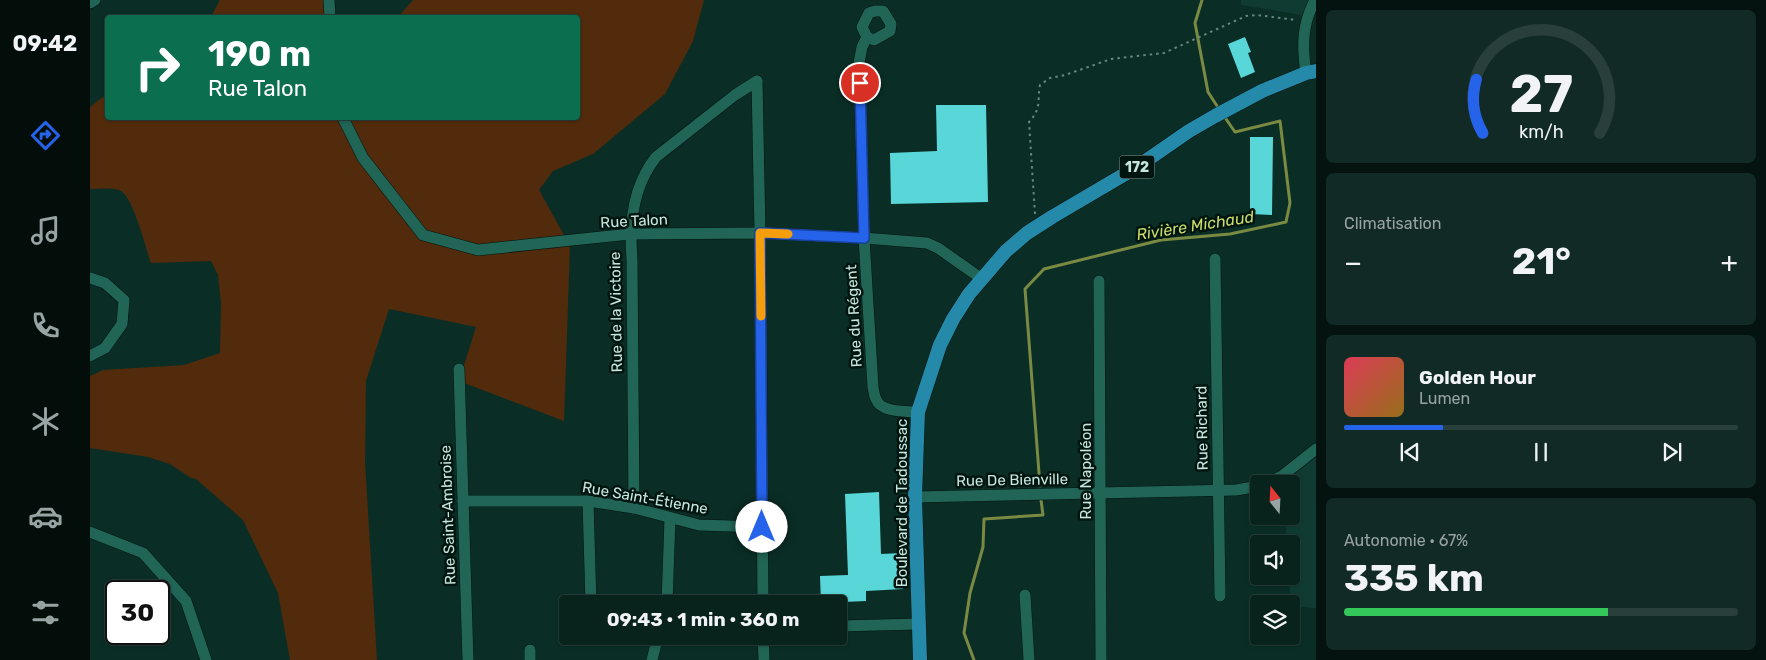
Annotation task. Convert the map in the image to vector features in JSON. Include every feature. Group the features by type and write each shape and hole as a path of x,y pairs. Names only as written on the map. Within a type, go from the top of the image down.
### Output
{"main road":[{"name":"Boulevard de Tadoussac","path":"920,660 915,497 918,412 940,345 953,319 969,294 1006,251 1036,228 1137,167 1215,116 1262,92 1311,72"}],"street":[{"path":"90,3 95,0"},
{"path":"329,0 330,15"},
{"path":"1311,72 1303,46 1306,21 1315,0"},
{"name":"Rue du Régent","path":"867,37 862,47 859,63 864,238 875,399 879,404 890,409 918,412"},
{"name":"Rue de la Victoire","path":"634,508 632,259 630,234 635,200 646,169 656,157 735,95 757,81 760,233"},
{"name":"Rue Talon","path":"344,120 363,158 422,235 478,250 630,234 760,233 864,238 927,243 938,248 982,279"},
{"path":"760,233 763,595"},
{"name":"Rue Richard","path":"1215,259 1220,596"},
{"path":"90,278 105,283 124,300 122,324 105,348 90,356"},
{"name":"Rue Napoléon","path":"1099,281 1102,660"},
{"name":"Rue Saint-Ambroise","path":"459,370 468,660"},
{"path":"1283,475 1316,449"},
{"name":"Rue De Bienville","path":"915,497 1236,490 1250,488"},
{"name":"Rue Saint-Étienne","path":"463,500 588,500 634,508 699,525 762,527"},
{"path":"588,500 591,595"},
{"path":"668,595 670,518"},
{"path":"90,532 143,553 186,601 206,660"},
{"path":"1025,595 1029,660"},
{"path":"847,626 919,624"},
{"path":"652,660 656,645"},
{"path":"763,645 764,660"}],"path":[{"path":"1036,228 1029,122 1037,114 1040,106 1040,85 1050,78 1065,75 1111,59 1164,53 1246,16 1257,15 1306,21"}],"shaded area":[{"path":"220,0 330,0 330,15 212,15"},
{"path":"413,0 704,0 693,41 665,94 593,154 553,171 539,190 570,246 564,421 459,381 476,327 389,309 366,381 365,462 377,660 290,660 278,593 243,520 196,479 191,478 170,464 148,457 90,448 90,376 103,370 184,365 220,353 221,303 218,275 211,261 151,263 126,195 114,189 90,189 90,107 105,96 105,120 580,120 580,15 400,15"},
{"path":"1241,0 1311,0 1302,15 1241,5"},
{"path":"1316,453 1316,608 1300,607 1300,595 1290,595 1290,585 1300,585 1300,535 1286,535 1286,525 1300,525 1300,475 1287,475"}],"building":[{"path":"1245,37 1251,52 1248,53 1255,72 1241,78 1228,44"},
{"path":"936,105 986,105 988,202 891,204 890,153 937,151"},
{"path":"1250,137 1273,137 1272,215 1250,214"},
{"path":"879,492 881,554 902,553 903,589 866,591 866,601 847,602 847,595 821,595 820,576 848,575 845,494"}],"waterway":[{"name":"Rivière Michaud","path":"1202,0 1195,23 1208,92 1219,109"},
{"name":"Rivière Michaud","path":"1040,486 1025,289 1044,269 1161,240 1230,234 1286,222 1290,203 1280,121 1235,132 1224,116"},
{"name":"Rivière Michaud","path":"974,660 964,633 970,593 983,547 984,519 1043,515 1041,500"}],"slow traffic":[{"path":"761,316 760,233 788,234"}],"route":[{"path":"762,527 760,233 864,238 860,83"}]}
